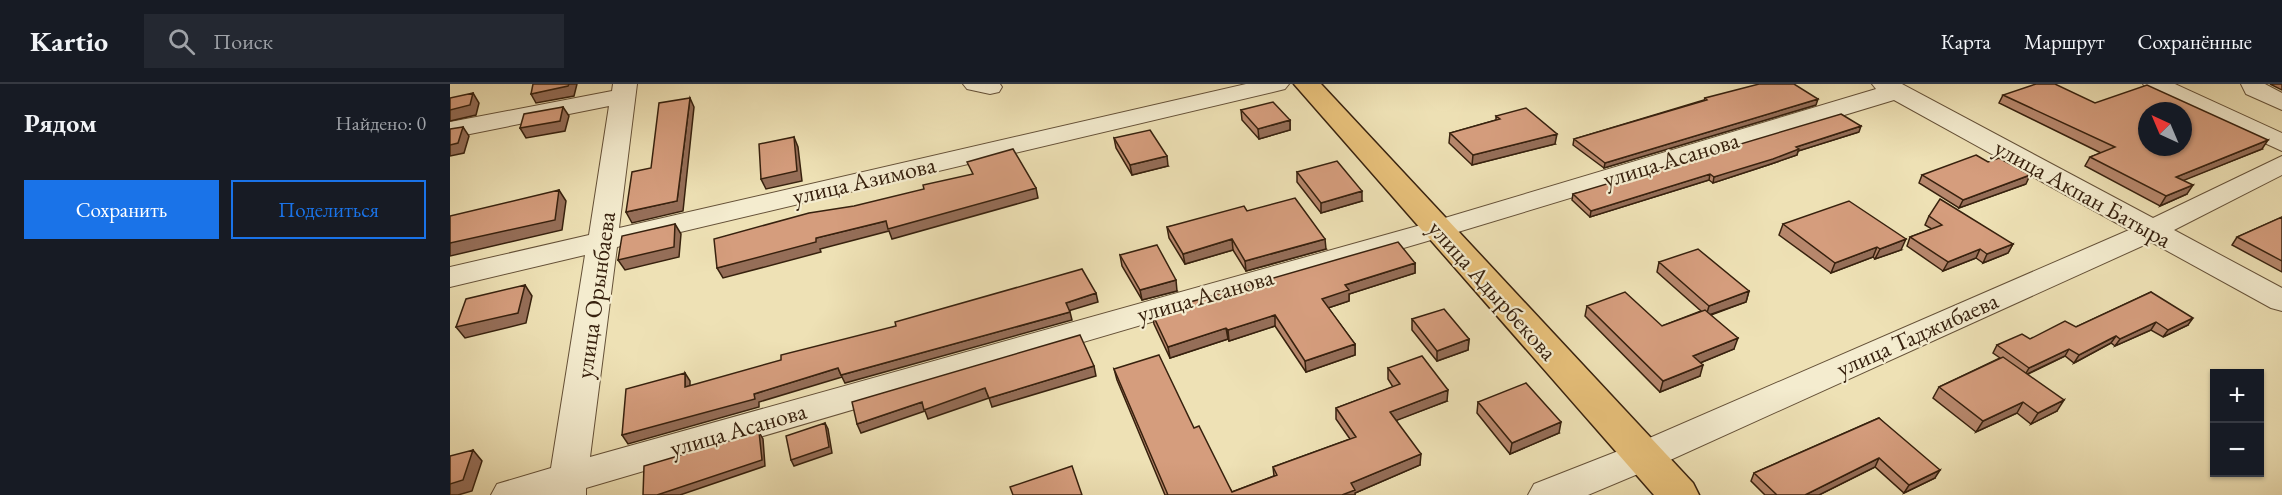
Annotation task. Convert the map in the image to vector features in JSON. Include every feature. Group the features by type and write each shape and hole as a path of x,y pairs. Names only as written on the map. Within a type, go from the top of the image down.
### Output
{"main road":[{"name":"улица Адырбекова","path":"1308,84 1679,495"}],"street":[{"name":"улица Азимова","path":"450,277 1277,84"},
{"path":"2155,84 2282,143"},
{"path":"2253,84 2255,89 2282,103"},
{"name":"улица Асанова","path":"511,495 567,486 1438,228 1890,88"},
{"name":"улица Акпан Батыра","path":"1890,88 2282,301"},
{"name":"улица Орынбаева","path":"567,486 625,90"},
{"path":"450,130 625,90"},
{"name":"улица Таджибаева","path":"1548,495 1644,456 2150,231 2282,164"}],"building":[{"path":"533,84 569,84 531,94"},
{"path":"1759,84 1794,84 1818,99 1605,163 1574,139 1707,100 1705,98"},
{"path":"2036,84 2055,84 2095,103 2147,85 2184,102 2138,102 2138,156 2192,156 2192,105 2268,140 2176,177 2193,185 2166,196 2090,157 2115,147 2003,95"},
{"path":"473,93 470,105 450,110 450,98"},
{"path":"690,98 677,201 626,212 632,172 651,168 659,103"},
{"path":"1273,102 1290,120 1258,129 1241,110"},
{"path":"563,107 560,121 520,128 524,114"},
{"path":"1526,108 1557,134 1473,155 1450,133 1500,119 1496,116"},
{"path":"1841,114 1861,126 1796,147 1799,149 1773,159 1714,177 1710,174 1591,211 1573,194"},
{"path":"463,127 458,143 450,145 450,129"},
{"path":"1150,130 1167,156 1130,165 1114,138"},
{"path":"794,137 797,171 761,179 759,144"},
{"path":"1013,149 1036,188 888,229 886,221 816,238 816,242 717,268 714,239 809,213 854,206 924,189 923,185 973,174 967,162"},
{"path":"1976,155 1988,162 1999,158 2030,175 1963,200 1922,175"},
{"path":"1337,161 1362,191 1321,203 1297,172"},
{"path":"559,190 555,220 450,243 450,216"},
{"path":"1295,198 1325,239 1245,261 1232,239 1183,254 1167,227 1244,206 1247,211"},
{"path":"1940,199 2013,244 1987,254 1980,249 1948,262 1910,237 1942,225 1929,216"},
{"path":"1849,201 1906,239 1835,263 1783,224"},
{"path":"2282,217 2282,261 2237,237"},
{"path":"675,224 674,247 618,260 622,236"},
{"path":"1398,242 1415,263 1345,285 1349,290 1322,299 1355,344 1305,361 1275,315 1168,347 1152,313"},
{"path":"1157,245 1176,280 1140,290 1120,255"},
{"path":"1698,249 1749,291 1709,306 1659,262"},
{"path":"1082,269 1096,293 1066,303 1070,312 841,375 838,368 754,394 755,399 622,435 626,389 685,373 685,387 781,360 781,355 896,326 895,322"},
{"path":"525,285 518,313 456,327 466,299"},
{"path":"1625,292 1662,326 1705,310 1738,338 1693,356 1703,365 1663,381 1587,306"},
{"path":"2151,292 2193,318 2168,330 2156,322 2120,339 2116,336 2079,355 2069,349 2029,368 1997,345 2022,334 2030,339 2065,321 2076,327"},
{"path":"1444,309 1469,339 1437,351 1412,319"},
{"path":"1080,335 1094,366 989,398 985,388 924,410 922,402 857,424 852,402"},
{"path":"1159,355 1194,428 1199,426 1232,492 1277,475 1273,467 1356,437 1336,408 1400,384 1388,368 1422,356 1448,390 1390,412 1421,454 1351,483 1355,490 1342,495 1168,495 1114,369"},
{"path":"2003,357 2064,400 2038,413 2023,402 1983,421 1939,387"},
{"path":"1526,383 1561,422 1512,443 1478,402"},
{"path":"1879,418 1940,470 1909,485 1879,458 1805,495 1777,495 1754,473"},
{"path":"825,423 829,447 791,460 786,436"},
{"path":"759,432 762,460 657,495 643,495 644,466"},
{"path":"473,450 463,480 450,484 450,456"},
{"path":"1072,466 1082,495 1013,495 1010,487"}]}
